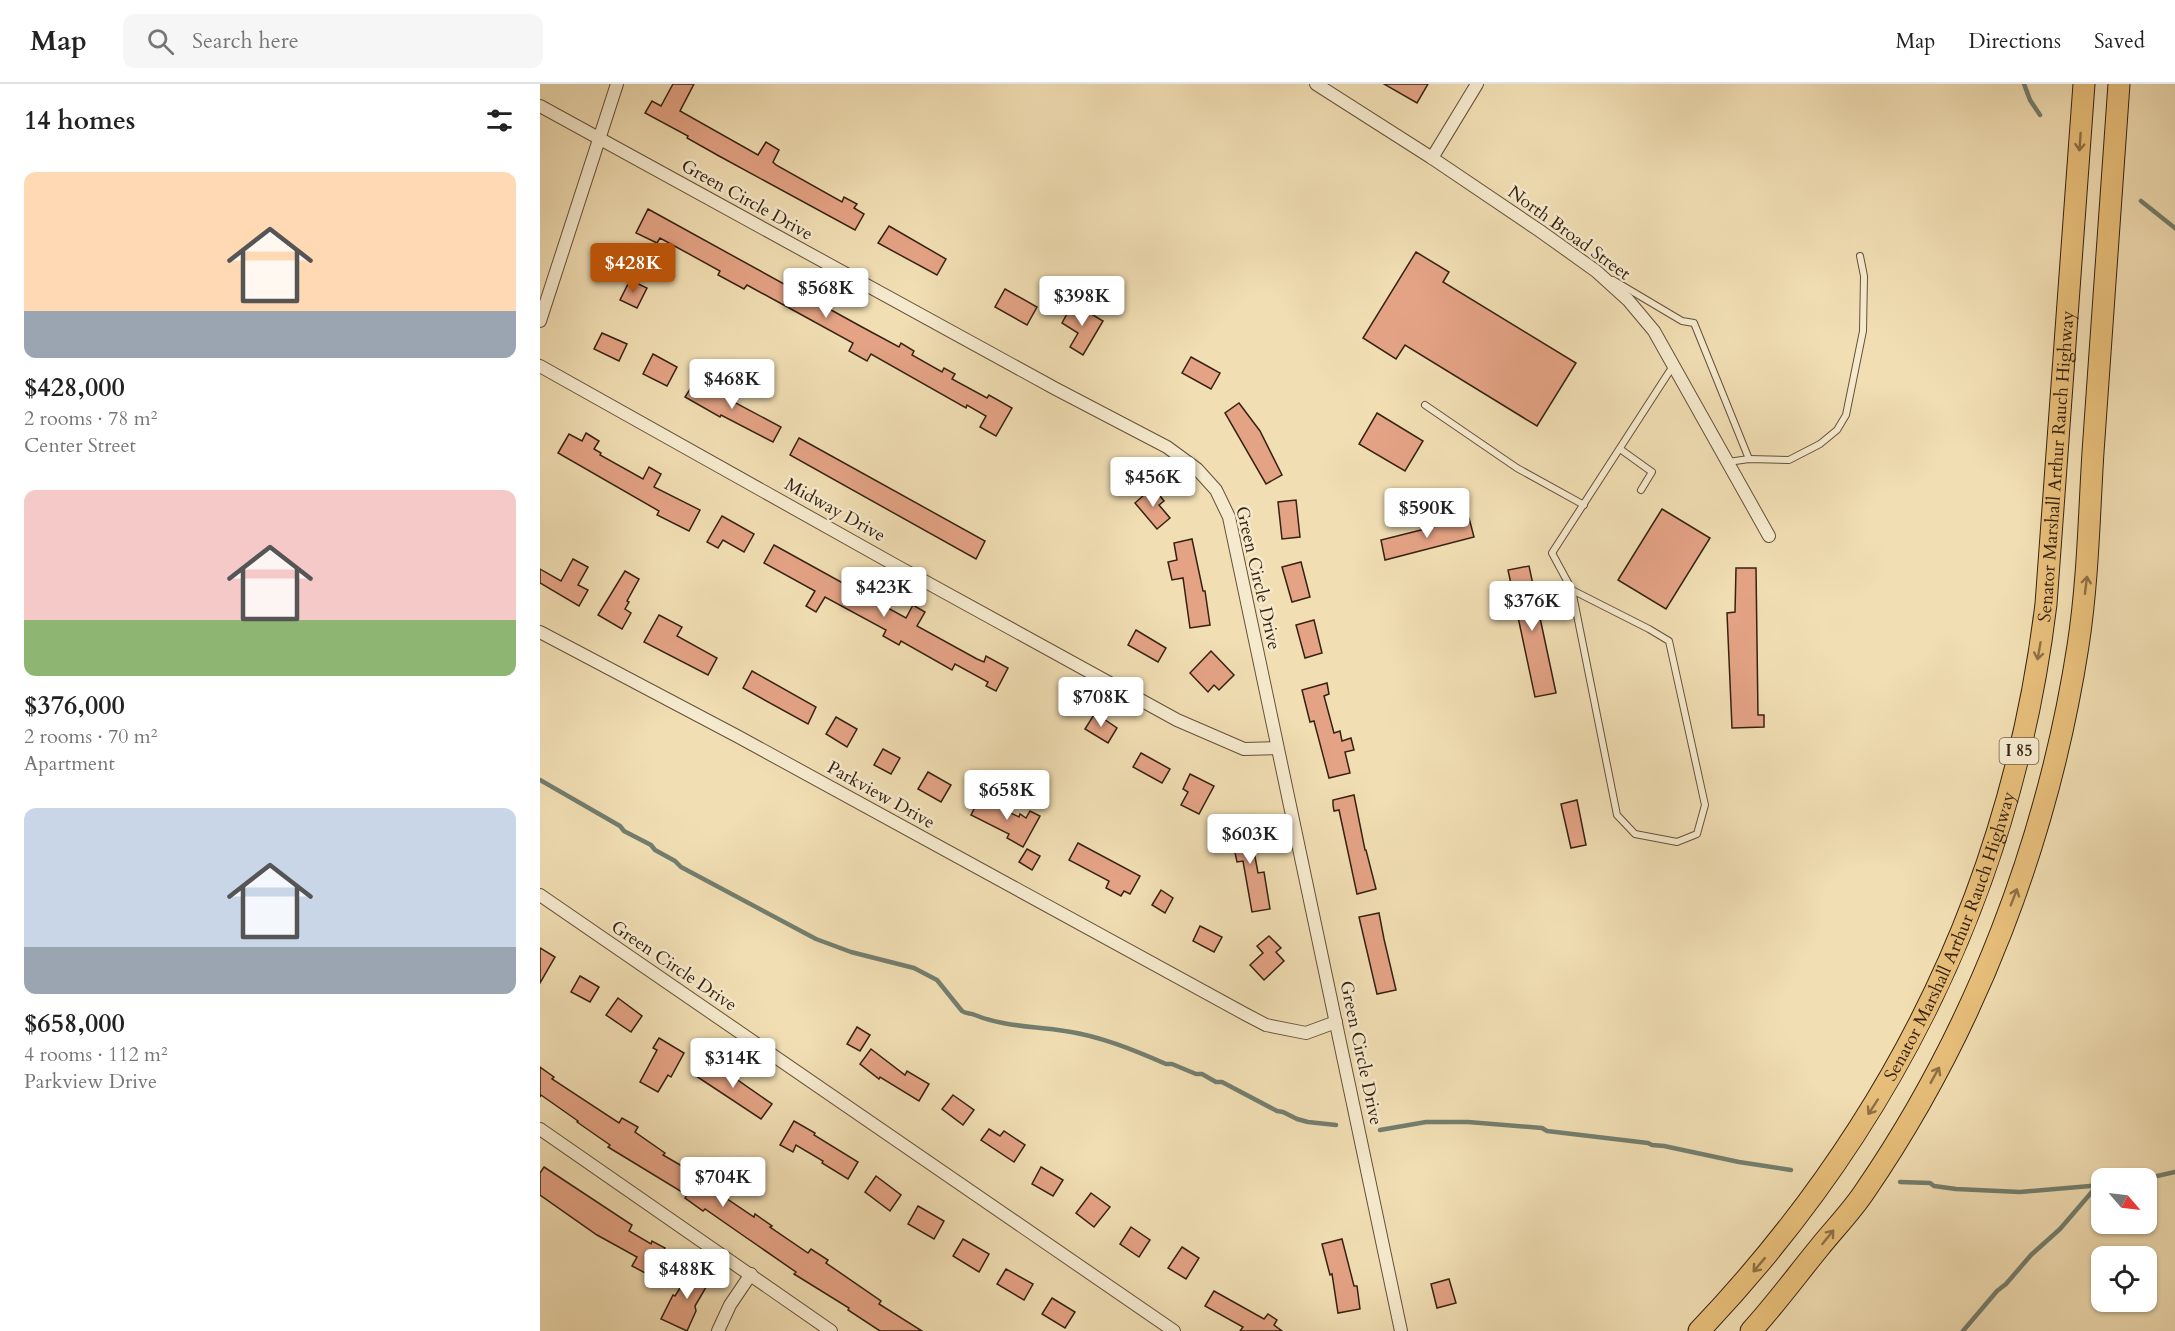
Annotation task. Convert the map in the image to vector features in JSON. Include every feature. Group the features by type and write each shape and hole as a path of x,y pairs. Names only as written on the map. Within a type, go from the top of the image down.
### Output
{"highway":[{"name":"Senator Marshall Arthur Rauch Highway","path":"1699,1331 1737,1291 1786,1232 1832,1170 1889,1082 1937,989 1991,852 2013,779 2033,684 2046,604 2084,84"},
{"name":"Senator Marshall Arthur Rauch Highway","path":"1751,1331 1771,1310 1864,1193 1938,1070 1979,985 2024,871 2052,777 2078,647 2087,575 2119,84"}],"street":[{"path":"540,321 617,84"},
{"name":"North Broad Street","path":"1316,84 1432,158 1596,271 1628,300 1648,323 1673,365 1769,537"},
{"path":"1432,158 1477,84"},
{"name":"Green Circle Drive","path":"540,106 1056,389 1167,447 1197,469 1216,490 1229,517 1401,1331"},
{"name":"Midway Drive","path":"540,366 1177,720 1244,749 1277,748"},
{"name":"Parkview Drive","path":"540,632 1266,1025 1306,1033 1336,1022"},
{"name":"Green Circle Drive","path":"540,895 1174,1331"},
{"path":"540,1129 831,1331"},
{"path":"718,1331 730,1305 751,1274"}],"lane":[{"path":"1728,462 1749,459 1789,460 1820,444 1837,430 1846,415 1863,331 1864,276 1860,256"},
{"path":"1596,271 1682,321 1694,323 1749,459"},
{"path":"1572,590 1669,641 1705,806 1697,834 1677,843 1635,834 1617,815 1572,590 1552,553 1673,365"},
{"path":"1425,405 1517,468 1584,505"},
{"path":"1620,449 1652,472 1641,490"}],"building":[{"path":"673,84 694,84 680,111 758,155 766,142 779,150 773,162 776,165 842,202 844,197 857,204 854,208 864,214 855,230 645,113 652,101 661,106"},
{"path":"1384,84 1428,84 1417,103"},
{"path":"648,209 899,347 901,343 914,351 912,355 942,372 944,368 955,374 952,379 987,398 989,395 1012,408 996,436 980,427 986,416 967,405 966,408 871,354 867,361 849,351 853,343 747,285 744,289 718,275 720,271 660,238 657,243 636,233"},
{"path":"889,226 946,259 937,275 878,243"},
{"path":"1416,252 1449,272 1443,282 1576,363 1537,426 1405,345 1396,359 1363,338"},
{"path":"630,280 647,288 637,308 620,300"},
{"path":"1005,289 1037,307 1027,325 995,307"},
{"path":"1073,303 1103,321 1083,355 1070,347 1078,333 1062,323"},
{"path":"602,333 627,344 619,361 594,349"},
{"path":"653,354 677,367 667,386 643,374"},
{"path":"1191,357 1220,373 1211,389 1182,373"},
{"path":"696,380 719,393 723,388 733,394 730,400 781,427 773,442 721,415 720,417 685,397"},
{"path":"1239,403 1260,431 1282,475 1266,484 1225,413"},
{"path":"1377,413 1423,441 1405,471 1359,444"},
{"path":"586,433 599,441 594,449 601,453 600,455 643,479 649,467 661,474 654,487 700,510 689,531 657,515 659,511 558,453 569,434 582,441"},
{"path":"799,438 985,541 976,559 790,455"},
{"path":"1153,487 1164,501 1159,505 1170,518 1157,529 1135,503"},
{"path":"1296,500 1300,537 1282,539 1278,502"},
{"path":"1662,509 1710,538 1666,609 1618,580"},
{"path":"722,516 754,534 744,552 723,540 718,548 707,542"},
{"path":"1469,518 1474,537 1385,560 1381,540"},
{"path":"1192,539 1203,591 1205,591 1210,625 1190,628 1183,578 1172,580 1168,562 1177,560 1174,543"},
{"path":"774,545 906,618 913,605 925,612 917,626 977,659 984,662 986,656 1008,668 996,691 986,686 988,682 955,664 952,670 901,641 899,645 883,636 886,630 825,597 816,612 806,606 815,591 764,563"},
{"path":"573,559 588,567 578,585 588,590 579,606 540,583 540,569 561,581"},
{"path":"1301,562 1310,597 1292,602 1282,567"},
{"path":"1529,566 1556,693 1535,697 1508,570"},
{"path":"1736,568 1756,568 1758,715 1764,715 1764,727 1732,728 1727,613 1735,612"},
{"path":"625,571 639,579 627,601 629,602 625,609 631,613 622,629 598,615"},
{"path":"659,615 682,627 677,636 717,658 708,675 644,642"},
{"path":"1314,620 1322,653 1305,658 1296,625"},
{"path":"1136,630 1166,648 1158,662 1128,645"},
{"path":"1211,651 1234,675 1219,690 1214,685 1208,692 1190,673"},
{"path":"752,671 816,707 808,724 743,688"},
{"path":"1327,683 1329,694 1324,696 1334,733 1340,731 1342,741 1351,738 1354,750 1345,752 1350,773 1329,778 1314,721 1310,722 1302,690"},
{"path":"1095,713 1117,728 1108,743 1085,729"},
{"path":"836,717 857,729 847,747 826,734"},
{"path":"883,749 900,758 891,774 874,765"},
{"path":"1141,753 1170,769 1162,783 1133,767"},
{"path":"928,772 951,785 941,802 918,789"},
{"path":"1190,774 1214,786 1199,814 1181,805 1188,792 1183,789"},
{"path":"1354,795 1365,850 1376,889 1357,894 1339,810 1334,811 1333,805 1333,800"},
{"path":"980,798 1019,817 1020,814 1026,818 1030,811 1040,816 1023,847 1007,838 1009,834 971,815"},
{"path":"1577,800 1586,845 1571,848 1561,804"},
{"path":"1252,820 1255,834 1251,835 1258,873 1264,872 1270,909 1252,912 1243,861 1237,862 1229,824"},
{"path":"1078,843 1140,876 1130,894 1124,891 1121,896 1106,888 1109,881 1069,860"},
{"path":"1027,849 1040,856 1032,870 1019,862"},
{"path":"1161,890 1173,898 1165,913 1152,905"},
{"path":"1379,913 1396,990 1377,994 1359,917"},
{"path":"1200,926 1222,937 1214,952 1193,941"},
{"path":"1269,936 1281,948 1276,952 1284,961 1264,980 1250,965 1263,953 1257,946"},
{"path":"540,948 555,957 540,983"},
{"path":"580,976 599,987 590,1002 571,992"},
{"path":"618,998 642,1016 631,1032 606,1015"},
{"path":"857,1027 870,1035 860,1051 847,1044"},
{"path":"659,1038 684,1053 671,1077 668,1075 658,1092 640,1082 657,1050 653,1048"},
{"path":"871,1049 905,1075 907,1071 929,1084 919,1101 880,1077 879,1079 860,1064"},
{"path":"707,1059 722,1070 725,1066 734,1073 732,1076 772,1104 761,1119 696,1076"},
{"path":"540,1067 554,1077 552,1079 619,1123 622,1118 638,1127 635,1132 665,1153 663,1155 694,1173 754,1217 755,1214 808,1253 811,1249 828,1260 826,1263 881,1301 879,1304 922,1331 880,1331 848,1310 849,1308 794,1274 796,1272 705,1209 703,1211 685,1198 687,1195 608,1147 610,1145 578,1121 541,1095 540,1097"},
{"path":"953,1095 974,1110 963,1125 942,1109"},
{"path":"794,1121 858,1162 848,1179 796,1145 793,1152 780,1145"},
{"path":"989,1129 1000,1136 1004,1131 1025,1145 1014,1162 981,1140"},
{"path":"544,1167 632,1225 629,1231 651,1244 652,1241 665,1248 649,1275 632,1266 637,1257 597,1235 540,1195 540,1173"},
{"path":"1041,1167 1063,1180 1053,1196 1032,1184"},
{"path":"876,1176 901,1195 890,1211 865,1192"},
{"path":"1091,1193 1110,1207 1094,1227 1076,1213"},
{"path":"918,1206 944,1221 934,1239 908,1224"},
{"path":"1131,1227 1150,1240 1139,1257 1120,1244"},
{"path":"963,1239 989,1254 979,1272 953,1256"},
{"path":"1342,1239 1354,1286 1357,1286 1360,1309 1338,1313 1332,1274 1330,1275 1322,1244"},
{"path":"1182,1247 1199,1258 1186,1279 1168,1268"},
{"path":"694,1266 712,1277 695,1306 696,1311 687,1331 661,1319 673,1295 675,1296"},
{"path":"1006,1269 1033,1284 1024,1300 997,1284"},
{"path":"1449,1279 1456,1303 1437,1308 1431,1284"},
{"path":"1214,1291 1264,1319 1268,1314 1277,1320 1274,1325 1282,1331 1240,1331 1243,1327 1205,1306"},
{"path":"1052,1298 1075,1312 1065,1328 1042,1314"}],"waterway":[{"path":"2024,84 2030,100 2040,115"},
{"path":"2141,201 2175,228"},
{"path":"540,780 651,845 681,867 816,939 851,952 914,968 937,980 965,1013 997,1022 1078,1033 1104,1040 1166,1064 1202,1074 1216,1082 1222,1082 1297,1119 1336,1125"},
{"path":"1380,1130 1426,1122 1468,1122 1542,1128 1547,1131 1648,1143 1791,1170"},
{"path":"2157,1176 2175,1172"},
{"path":"1900,1182 1930,1183 1934,1186 1956,1189 2020,1192 2091,1186"},
{"path":"1963,1331 1997,1291 2031,1255 2060,1229 2091,1193"}]}
